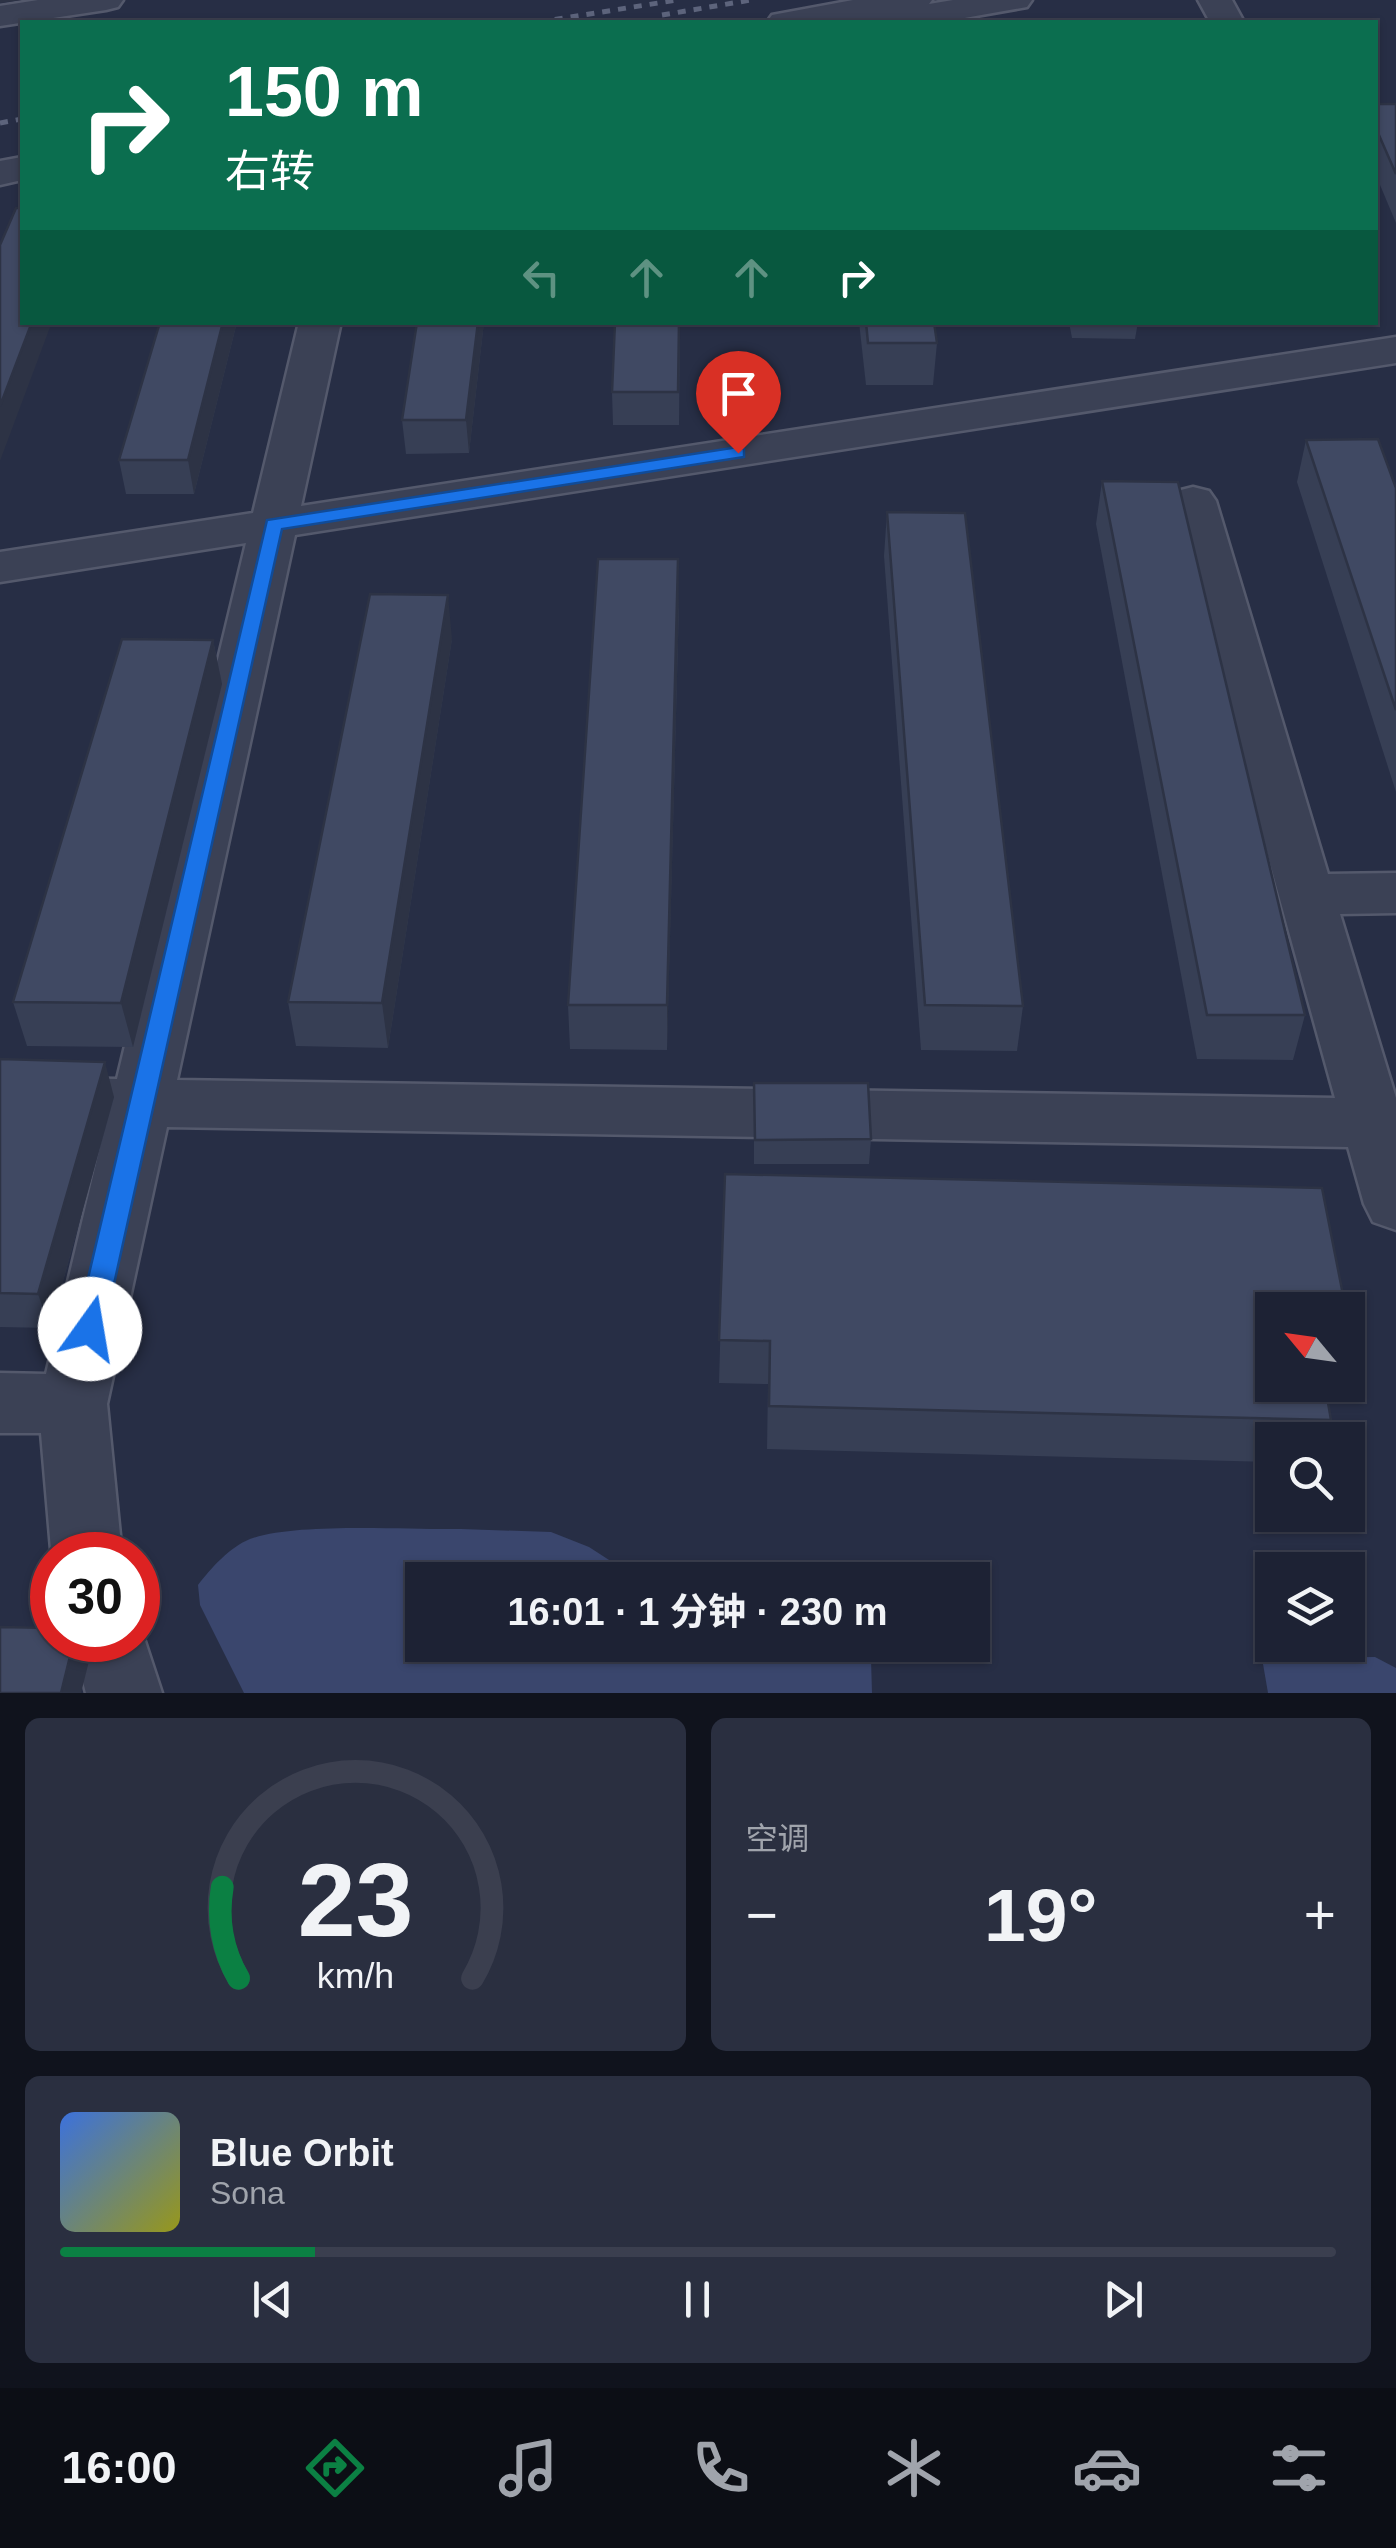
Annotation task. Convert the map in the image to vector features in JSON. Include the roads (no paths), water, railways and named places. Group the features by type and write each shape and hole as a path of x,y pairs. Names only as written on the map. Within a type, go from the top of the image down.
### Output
{"street":[{"path":"0,16 106,0"},
{"path":"796,20 915,0"},
{"path":"895,20 1014,0"},
{"path":"84,1532 73,1404 319,325"},
{"path":"0,567 1365,343"},
{"path":"1193,502 1396,1204"},
{"path":"1306,894 1396,893"},
{"path":"0,1102 1372,1123"},
{"path":"0,1403 73,1404"},
{"path":"115,1662 124,1693"}],"water":[{"path":"295,1530 551,1532 589,1547 612,1562 405,1562 405,1662 871,1662 872,1693 244,1693 200,1605 198,1585 235,1547 250,1539"},
{"path":"1365,1657 1375,1657 1396,1668 1396,1693 1268,1693 1263,1662 1365,1662"}],"railway":[{"path":"552,20 677,0"},
{"path":"662,15 751,0"},
{"path":"0,123 20,119"}]}
